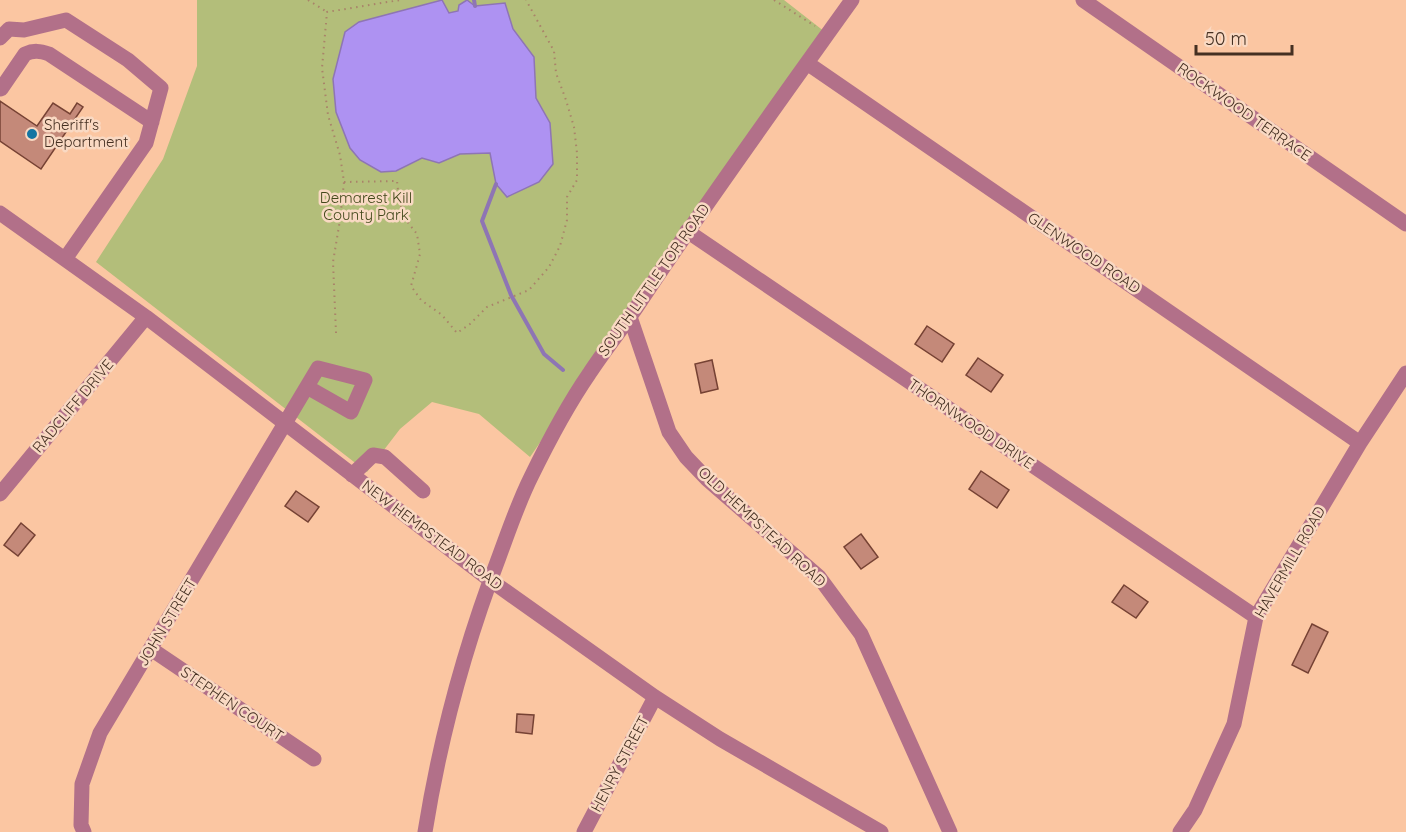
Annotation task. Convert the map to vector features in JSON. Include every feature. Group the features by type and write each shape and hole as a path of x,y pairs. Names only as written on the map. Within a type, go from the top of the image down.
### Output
{"street":[{"name":"SOUTH LITTLE TOR ROAD","path":"425,832 448,717 473,631 490,580 530,479 558,425 589,374 687,231 852,0"},
{"name":"ROCKWOOD TERRACE","path":"1083,0 1406,224"},
{"path":"0,38 9,29 24,30 66,20 128,60 160,88 147,143 65,259"},
{"path":"1,89 26,54 40,51 49,54 152,122"},
{"name":"GLENWOOD ROAD","path":"807,63 1360,443"},
{"name":"NEW HEMPSTEAD ROAD","path":"0,213 146,317 490,580 655,697 720,739 881,832"},
{"name":"THORNWOOD DRIVE","path":"687,231 1256,617"},
{"name":"RADCLIFF DRIVE","path":"0,494 146,317"},
{"name":"OLD HEMPSTEAD ROAD","path":"630,317 669,432 686,457 707,479 819,577 861,634 950,832"},
{"name":"HAVERMILL ROAD","path":"1180,832 1195,810 1234,724 1256,617 1360,443 1406,373"},
{"name":"JOHN STREET","path":"84,832 81,825 82,784 100,733 307,387"},
{"path":"352,475 373,455 385,457 423,491"},
{"name":"STEPHEN COURT","path":"151,649 314,759"},
{"name":"HENRY STREET","path":"584,832 655,697"}],"path":[{"path":"308,0 327,12 400,0"},
{"path":"344,182 397,182 399,200 406,220 417,234 420,254 411,286 421,300 442,315 457,333 487,307 529,290 549,267 560,246 567,220 567,196 577,180 577,153 574,126 556,73 554,51 526,0"},
{"path":"774,0 815,26"},
{"path":"327,12 322,68 328,115 340,155 344,182 333,262 336,333"}],"green space":[{"name":"Demarest Kill County Park","path":"197,0 784,0 825,32 530,457 479,414 432,402 400,429 367,472 96,262 163,159 197,66"}],"shaded area":[{"path":"442,0 449,13 458,11 459,5 467,0 475,6 505,3 513,29 534,57 536,98 550,123 553,164 539,182 507,197 496,184 490,153 460,154 439,163 422,158 396,171 381,172 360,160 350,148 336,112 333,79 345,32 359,22"}],"building":[{"name":"Sheriff's Department","path":"0,101 37,126 53,103 70,114 77,103 83,107 41,169 0,141"},
{"path":"927,326 954,344 942,362 915,344"},
{"path":"978,358 1003,375 991,392 966,375"},
{"path":"712,360 718,389 701,393 695,364"},
{"path":"981,471 1009,490 997,508 969,489"},
{"path":"296,491 319,507 308,522 285,506"},
{"path":"21,523 35,535 18,556 4,545"},
{"path":"861,534 878,557 861,569 844,547"},
{"path":"1124,585 1148,602 1136,618 1112,602"},
{"path":"1312,624 1328,632 1308,673 1292,665"},
{"path":"517,714 534,715 532,734 516,732"}],"waterway":[{"path":"474,0 475,6"},
{"path":"496,184 482,221 511,295 544,354 563,370"}],"place":[{"name":"Sheriff's Department","path":"32,134"}]}
